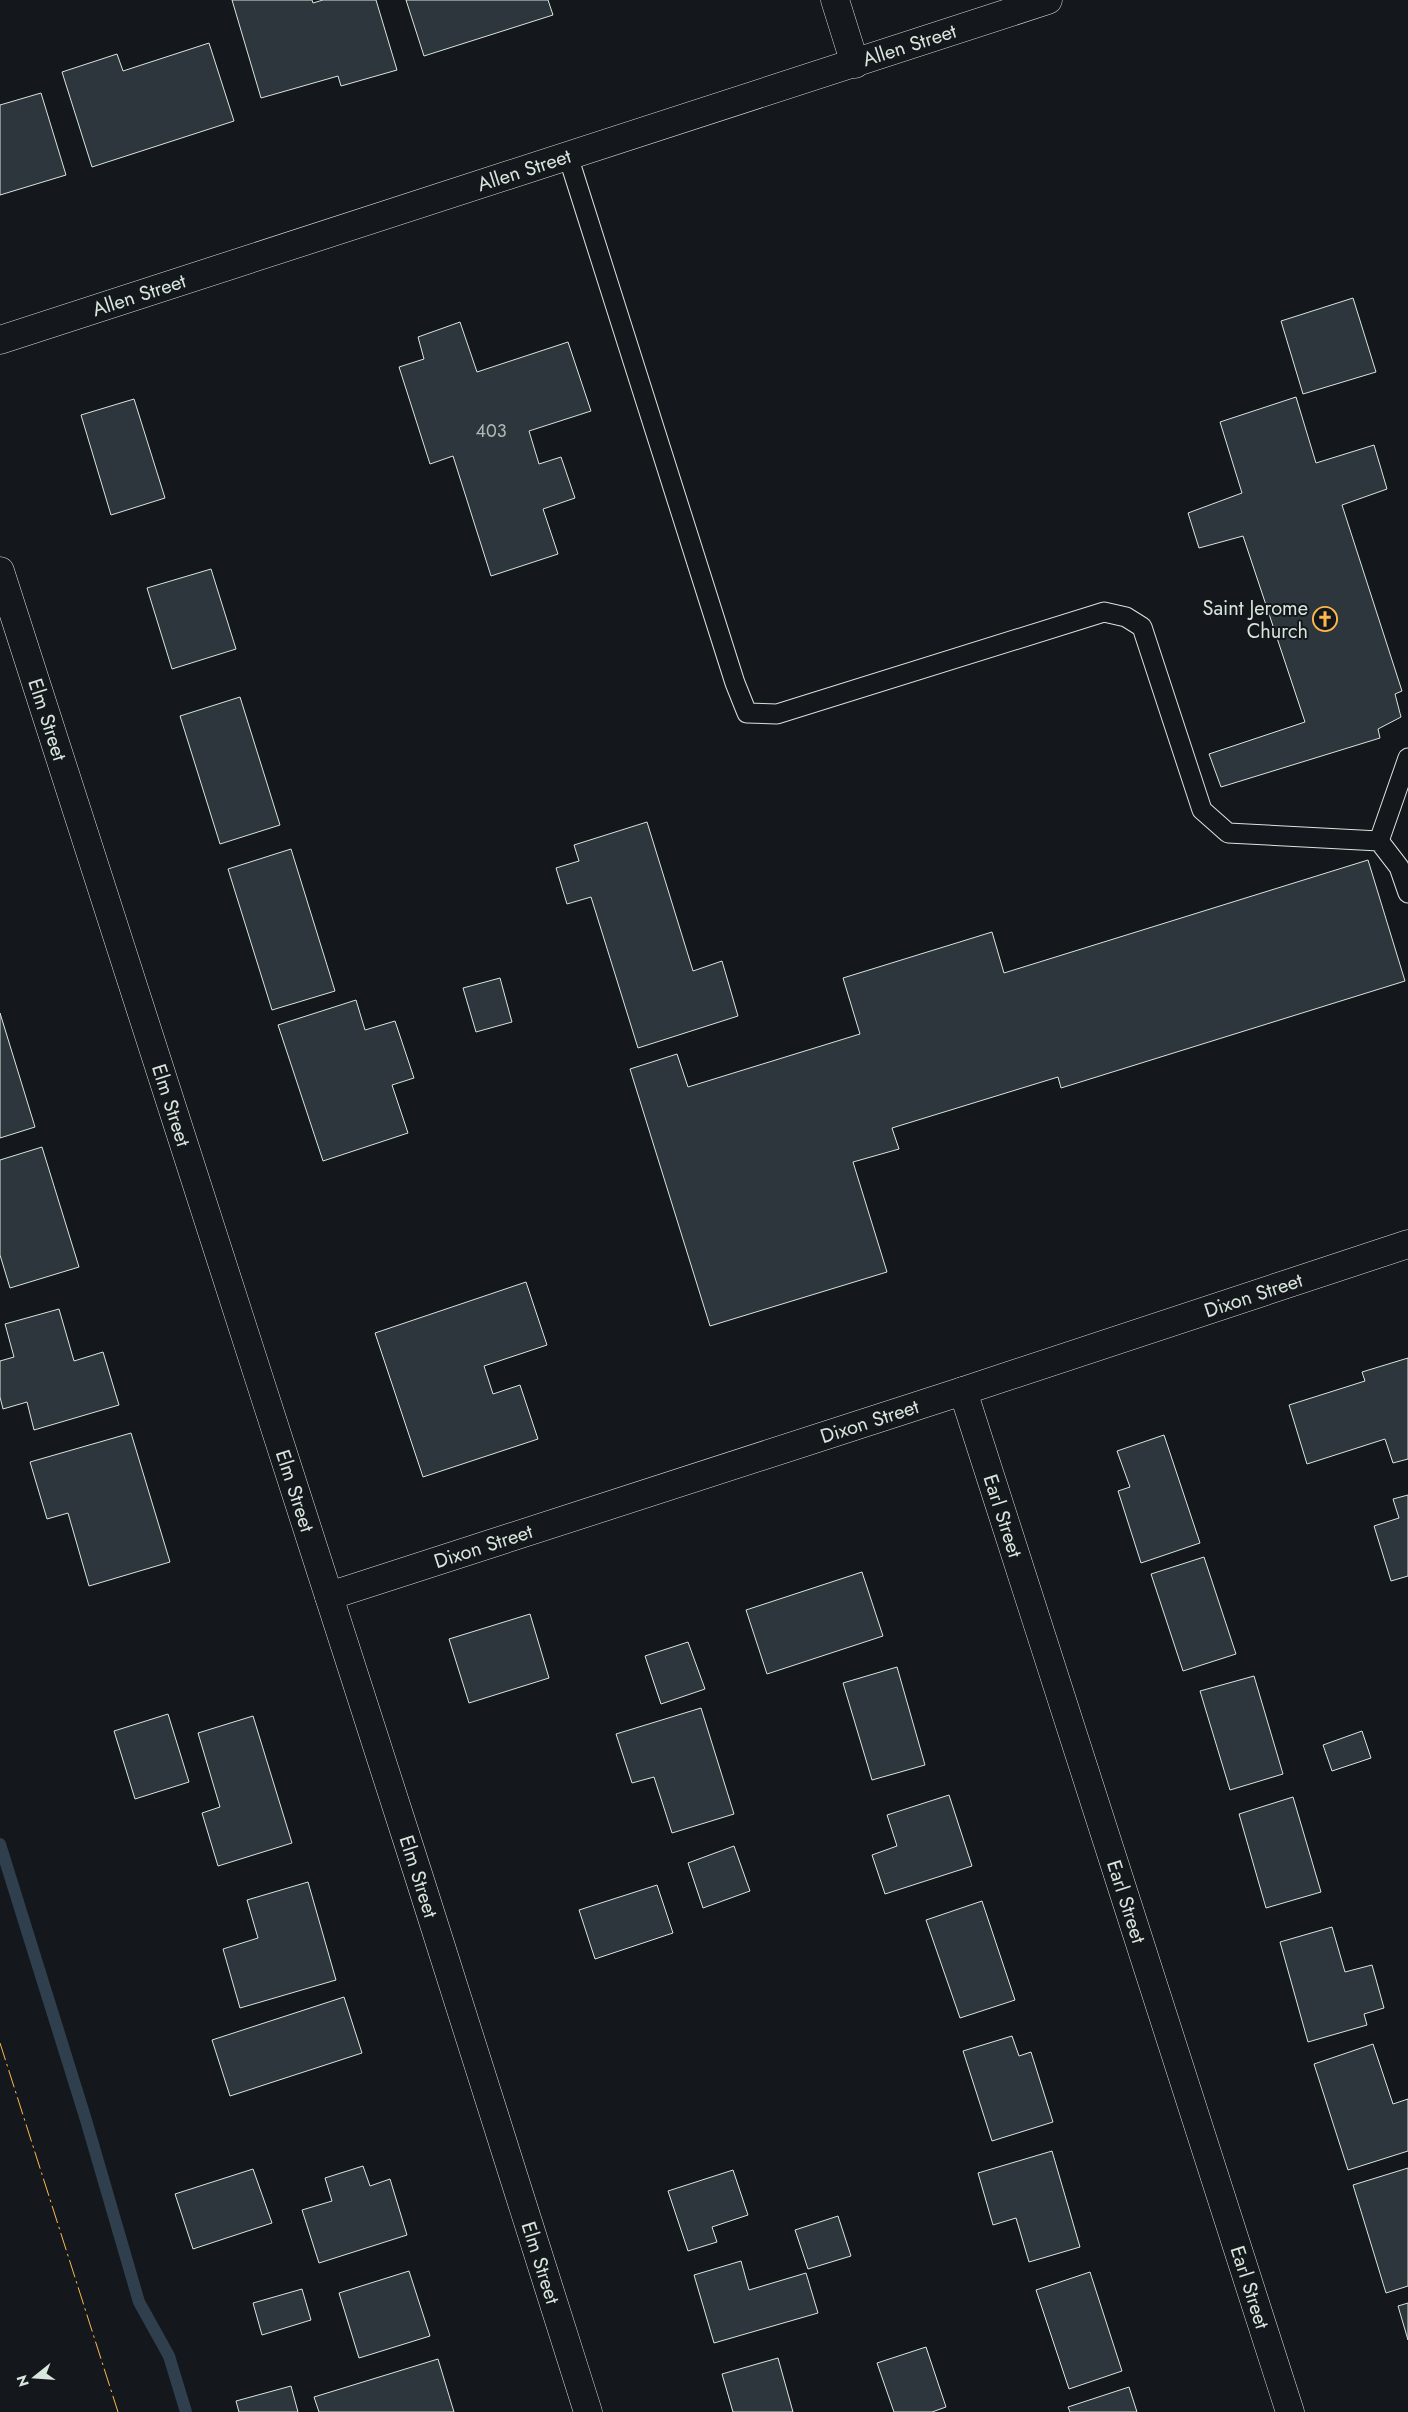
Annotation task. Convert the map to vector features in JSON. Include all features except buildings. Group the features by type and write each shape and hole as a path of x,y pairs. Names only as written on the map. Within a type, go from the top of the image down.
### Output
{"street":[{"path":"835,0 855,64"},
{"name":"Allen Street","path":"0,340 1048,0"},
{"name":"Elm Street","path":"0,571 329,1596 588,2412"},
{"name":"Dixon Street","path":"329,1596 963,1391 1408,1244"},
{"name":"Earl Street","path":"963,1391 1290,2412"}],"lane":[{"path":"568,156 735,683 747,713 777,714 1104,612 1126,617 1142,627 1202,810 1228,833 1379,842 1399,867 1408,893"},
{"path":"1379,842 1408,758"}],"waterway":[{"path":"0,1844 86,2120 139,2302 169,2356 186,2412"}],"power":[{"path":"0,2043 118,2412"}],"place":[{"name":"Saint Jerome Church","path":"1325,619"}]}
